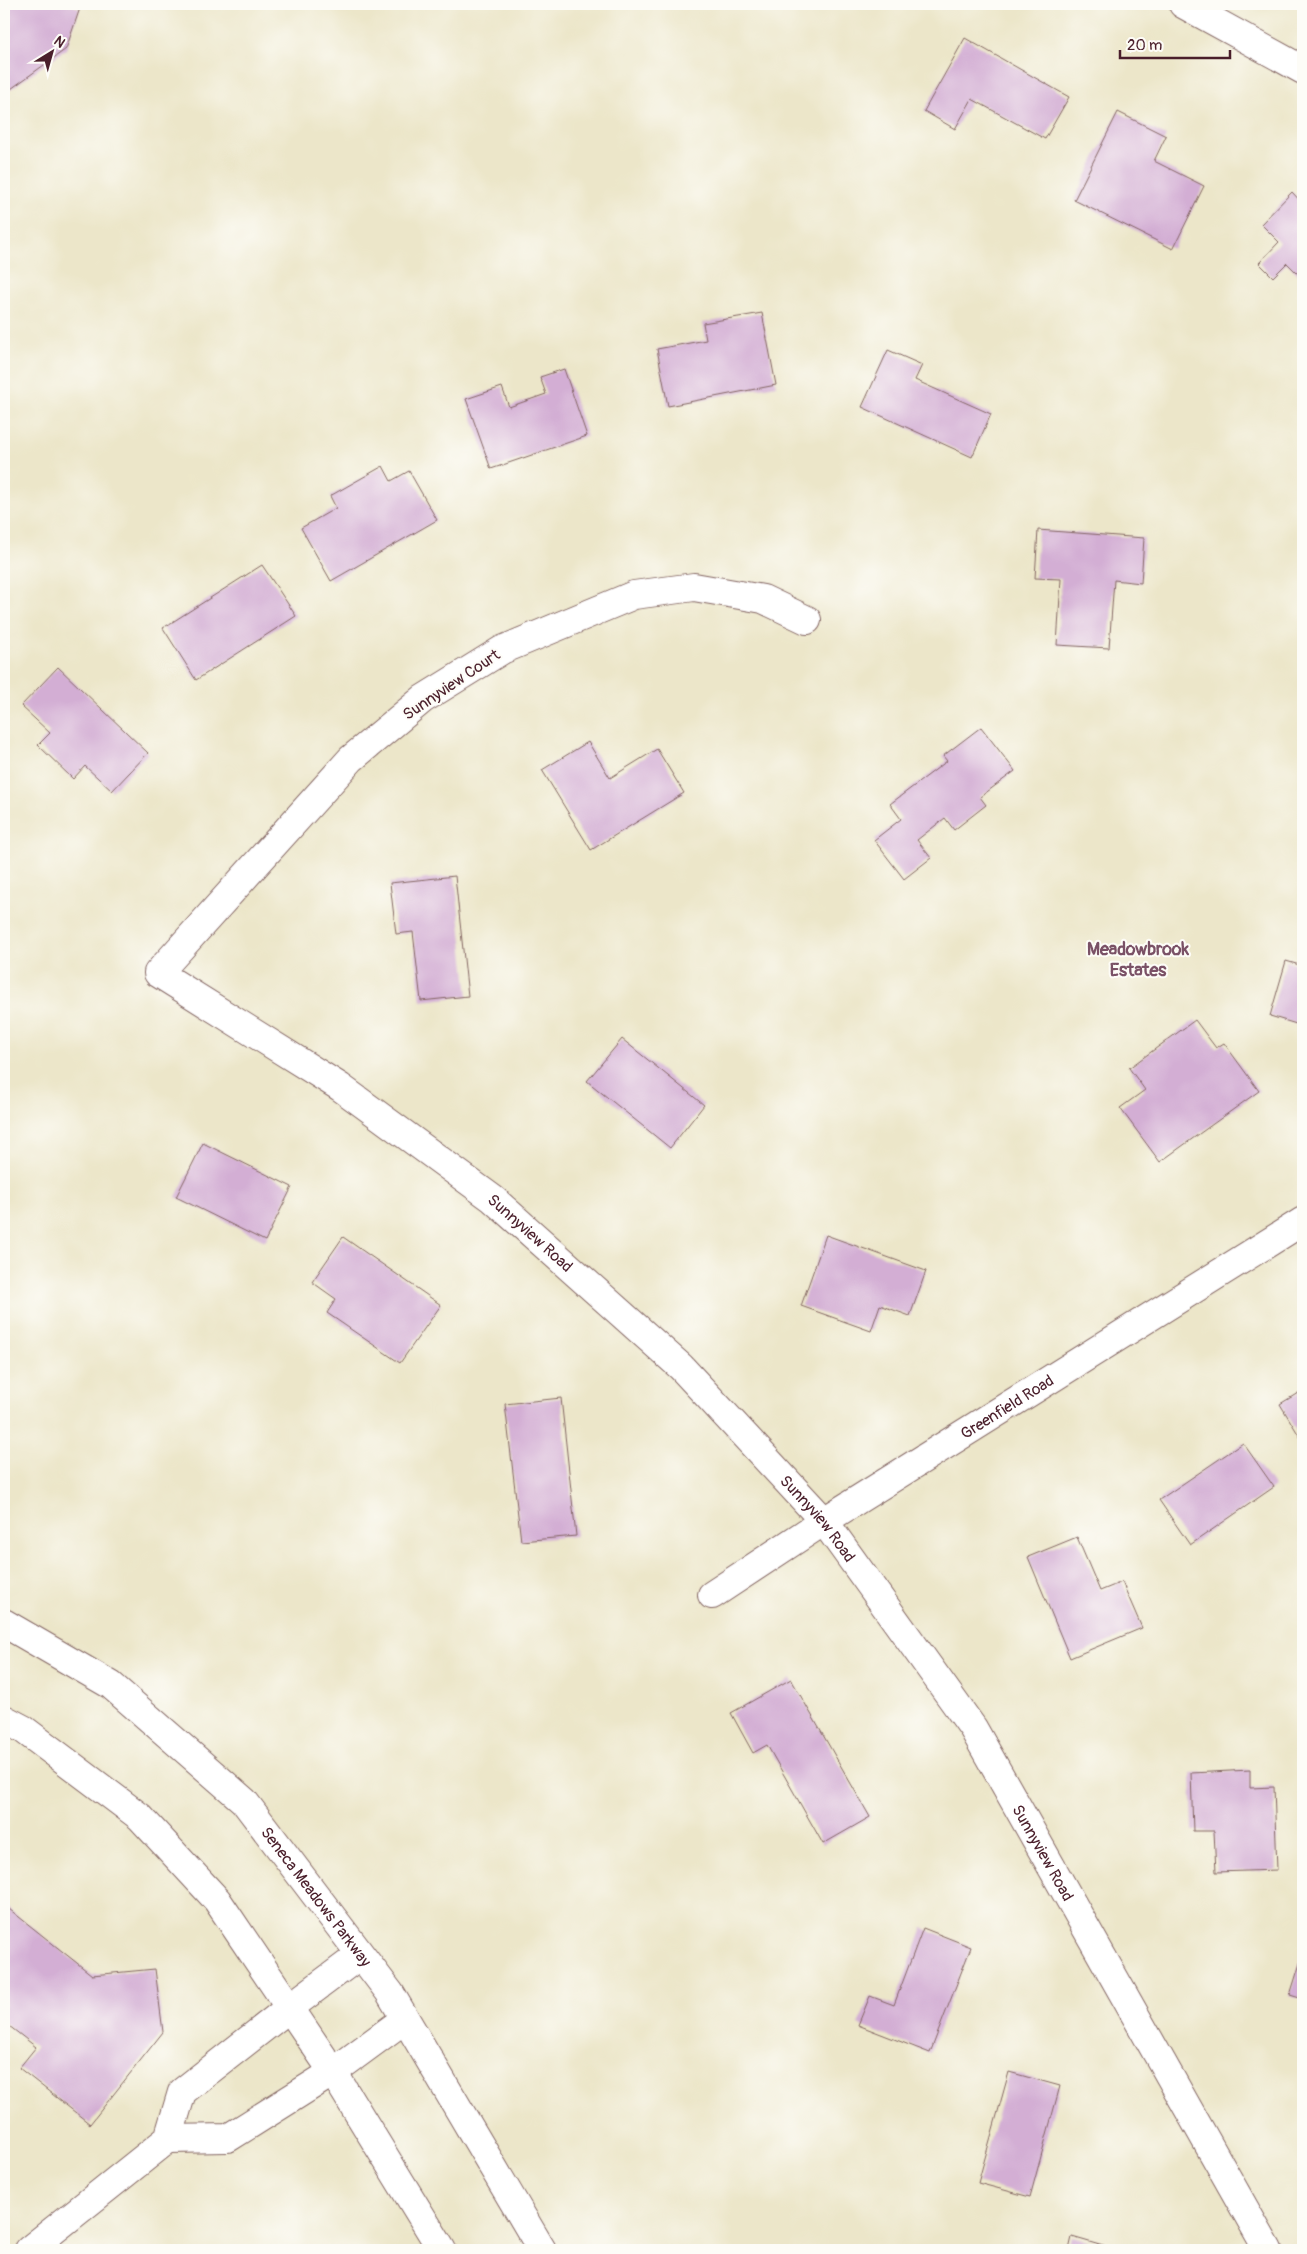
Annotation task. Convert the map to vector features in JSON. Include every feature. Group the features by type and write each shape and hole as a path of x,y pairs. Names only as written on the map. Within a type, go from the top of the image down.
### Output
{"street":[{"path":"1182,4 1303,70"},
{"name":"Sunnyview Court","path":"158,973 351,759 423,699 502,650 634,595 694,587 763,599 807,620"},
{"name":"Sunnyview Road","path":"158,973 340,1087 493,1199 680,1367 824,1522 973,1728 1268,2250"},
{"name":"Greenfield Road","path":"712,1595 824,1522 1303,1220"},
{"name":"Seneca Meadows Parkway","path":"4,1623 111,1685 244,1801 390,1993 542,2250"},
{"path":"4,1719 22,1729 140,1817 217,1900 333,2072 442,2250"},
{"path":"29,2250 168,2139 182,2092 360,1955"},
{"path":"168,2139 228,2138 333,2072 406,2019"}],"building":[{"path":"4,4 67,4 80,8 66,49 4,94"},
{"path":"965,38 1069,97 1045,139 972,99 955,129 924,111"},
{"path":"1118,112 1166,136 1154,161 1204,186 1173,249 1074,200"},
{"path":"1292,192 1303,204 1303,279 1287,263 1273,277 1259,263 1279,242 1261,224"},
{"path":"762,313 776,385 668,406 657,349 706,340 703,323"},
{"path":"888,350 922,365 915,380 991,414 972,457 862,407"},
{"path":"564,369 587,436 491,469 466,399 502,387 509,407 546,394 540,377"},
{"path":"383,466 391,481 409,471 437,520 331,581 301,528 336,508 330,496"},
{"path":"1038,530 1144,538 1141,583 1114,580 1109,648 1057,645 1061,579 1035,578"},
{"path":"262,565 296,616 196,680 163,628"},
{"path":"58,667 148,753 112,791 85,766 73,779 38,745 50,733 21,706"},
{"path":"981,727 1015,771 980,797 986,805 954,830 945,818 917,840 931,858 904,879 874,840 901,819 890,804 947,761 943,756"},
{"path":"588,742 610,778 657,749 684,793 591,850 542,770"},
{"path":"455,876 468,996 421,1001 413,932 396,934 390,883"},
{"path":"1286,961 1303,966 1303,1026 1270,1016"},
{"path":"1195,1020 1216,1048 1224,1043 1259,1091 1160,1162 1120,1108 1145,1090 1129,1068"},
{"path":"622,1039 704,1105 670,1148 587,1081"},
{"path":"203,1143 292,1187 265,1241 176,1197"},
{"path":"826,1235 926,1271 910,1316 880,1305 871,1331 801,1306"},
{"path":"343,1237 441,1305 400,1363 327,1313 336,1299 312,1282"},
{"path":"1303,1390 1303,1442 1280,1404"},
{"path":"561,1398 576,1536 521,1541 505,1404"},
{"path":"1243,1443 1274,1487 1190,1545 1159,1500"},
{"path":"1077,1537 1100,1591 1122,1582 1142,1628 1070,1658 1028,1557"},
{"path":"791,1679 870,1817 823,1844 767,1745 753,1753 731,1713"},
{"path":"1250,1770 1250,1788 1274,1787 1277,1870 1216,1872 1214,1831 1193,1831 1191,1773"},
{"path":"4,1905 92,1975 155,1969 163,2032 90,2124 19,2068 36,2047 4,2022"},
{"path":"923,1928 971,1947 930,2053 858,2025 870,1996 894,2005"},
{"path":"1303,1954 1303,1999 1290,1995"},
{"path":"1009,2072 1060,2086 1030,2197 978,2183"},
{"path":"1072,2237 1117,2250 1069,2250"}],"district":[{"name":"Meadowbrook Estates","path":"1138,960"}]}
